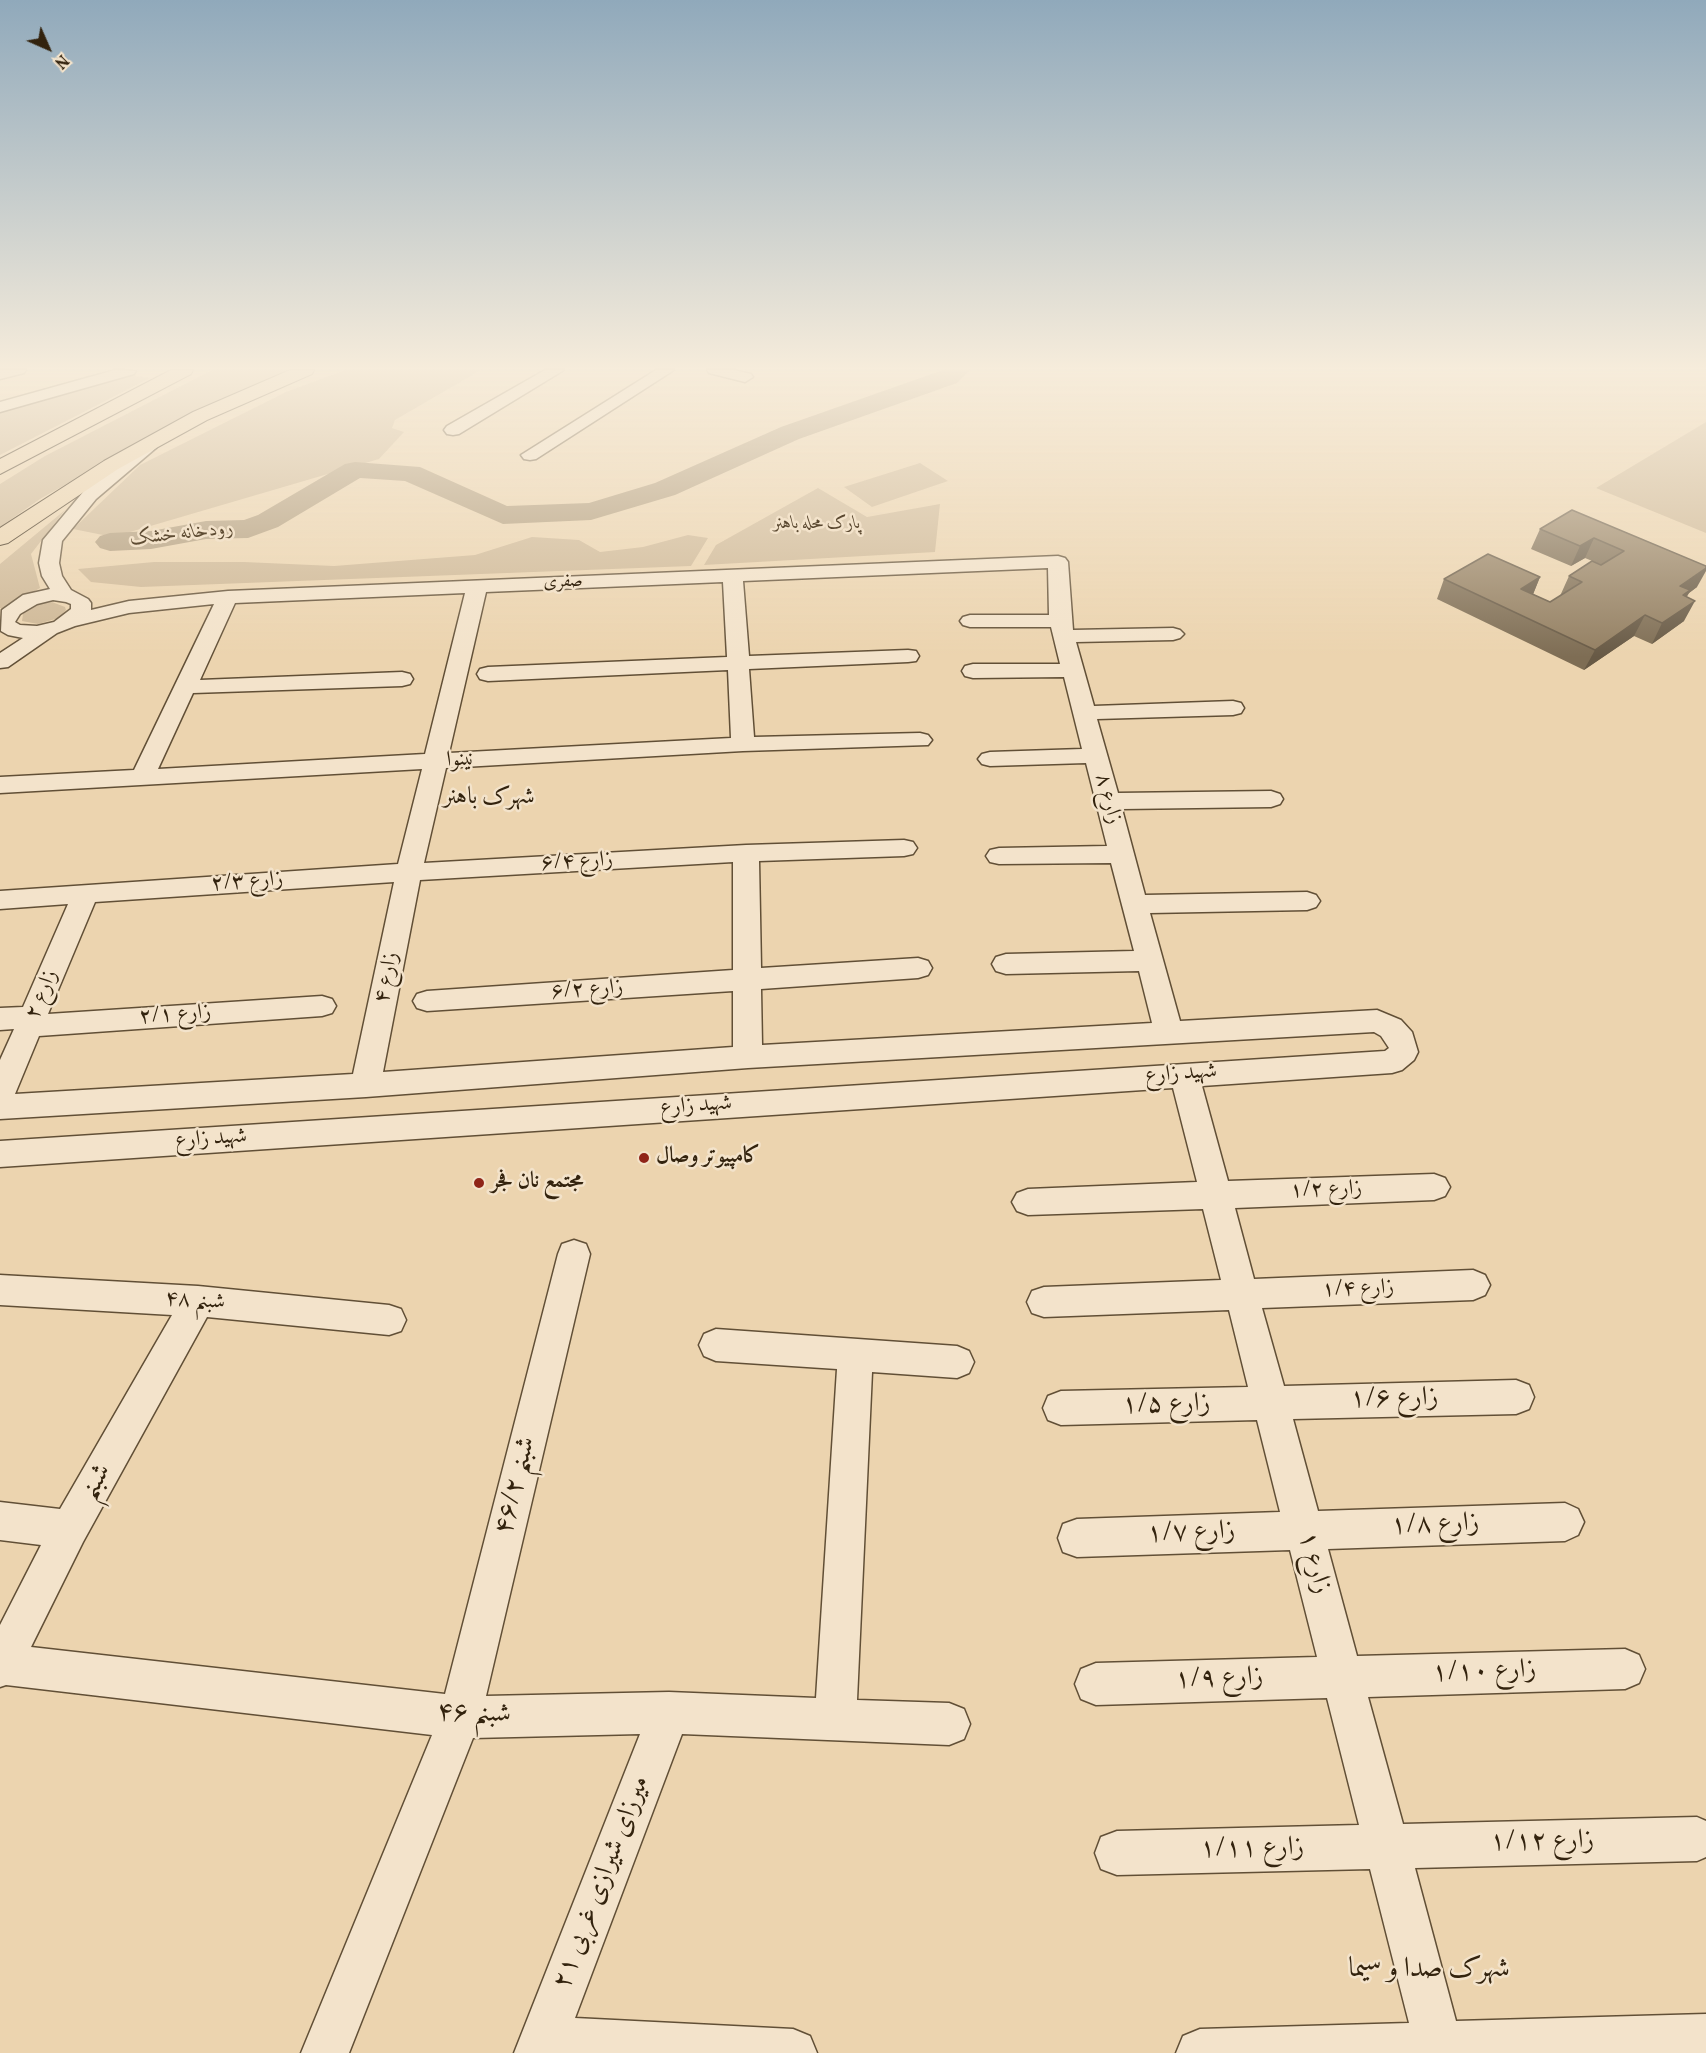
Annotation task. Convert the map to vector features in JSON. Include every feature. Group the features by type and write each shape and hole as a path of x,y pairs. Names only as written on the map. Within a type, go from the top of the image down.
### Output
{"highway":[{"path":"0,538 110,466"}],"street":[{"path":"70,621 81,609 77,599 67,595 52,576 49,563 57,534 90,495 124,466"},
{"name":"صفری","path":"50,630 70,621 129,607 228,597 1058,562"},
{"name":"۸ زارع","path":"1058,562 1063,628 1169,1033"},
{"path":"733,576 743,744"},
{"name":"۴ زارع","path":"366,1085 409,872 437,763 477,587"},
{"path":"50,630 25,633 3,626 12,610 20,604 42,596 200,593 228,597 142,778"},
{"path":"970,621 1173,634"},
{"path":"0,662 50,630"},
{"path":"488,674 908,656"},
{"path":"974,671 1073,670"},
{"path":"186,687 402,679"},
{"path":"1084,713 1233,708"},
{"name":"نینوا","path":"0,785 437,763 743,744 920,740"},
{"path":"990,759 1096,756"},
{"path":"1107,801 1271,799"},
{"name":"۶/۴ زارع","path":"409,872 746,853 904,848"},
{"path":"746,853 748,1057"},
{"path":"999,856 1121,854"},
{"name":"۲/۳ زارع","path":"0,900 409,872"},
{"name":"۲ زارع","path":"0,1094 85,895"},
{"path":"1134,904 1307,902"},
{"path":"1006,964 1149,961"},
{"name":"۶/۲ زارع","path":"427,1001 918,968"},
{"name":"۲/۱ زارع","path":"0,1019 31,1022 322,1006"},
{"name":"شهید زارع","path":"0,1107 366,1085 748,1057 1377,1022 1391,1028 1402,1041 1404,1053 1392,1062 0,1154"},
{"name":"۱ زارع","path":"1184,1074 1440,2050"},
{"name":"۱/۲ زارع","path":"1028,1202 1434,1187"},
{"name":"۴۶/۲ شبنم","path":"325,2053 460,1717 574,1254"},
{"name":"۱/۴ زارع","path":"1044,1302 1473,1285"},
{"name":"۴۸ شبنم","path":"0,1290 198,1301 389,1320"},
{"name":"شبنم","path":"1,1665 70,1529 198,1301"},
{"path":"716,1345 957,1362"},
{"path":"835,1720 855,1355"},
{"name":"۱/۶ زارع","path":"1271,1403 1516,1397"},
{"name":"۱/۵ زارع","path":"1061,1408 1271,1403"},
{"path":"0,1521 70,1529"},
{"name":"۱/۸ زارع","path":"1304,1530 1565,1522"},
{"name":"۱/۷ زارع","path":"1077,1538 1304,1530"},
{"name":"۴۶ شبنم","path":"1,1665 460,1717 669,1713 949,1724"},
{"name":"۱/۱۰ زارع","path":"1343,1677 1625,1669"},
{"name":"۱/۹ زارع","path":"1096,1684 1343,1677"},
{"name":"۲۱ میرزای شیرازی غربی","path":"540,2047 669,1713"},
{"name":"۱/۱۲ زارع","path":"1388,1846 1697,1839"},
{"name":"۱/۱۱ زارع","path":"1117,1853 1388,1846"},
{"path":"1200,2053 1440,2050 1706,2038"},
{"path":"540,2047 793,2053"}],"green space":[{"path":"29,466 99,466 40,499 0,527 0,484"},
{"path":"139,466 356,466 113,537 73,529"},
{"path":"911,466 924,466 948,481 872,507 844,487"},
{"path":"1633,466 1706,466 1706,533 1596,488"},
{"name":"پارک محله باهنر","path":"818,488 867,517 940,504 935,552 704,565 716,545"},
{"path":"65,510 31,554 40,588 4,609 0,608 0,564"},
{"path":"688,535 708,538 691,566 141,587 91,582 78,569 154,562 244,562 334,566 475,555 532,537 579,540 600,552 643,547"},
{"path":"52,602 65,607 66,610 59,618 38,624 22,621 26,610 38,604"}],"building":[{"path":"1572,510 1706,566 1680,586 1690,590 1683,595 1695,601 1662,623 1645,615 1595,650 1444,579 1488,554 1540,577 1521,589 1550,602 1582,582 1569,576 1592,561 1601,565 1624,551 1594,538 1580,546 1540,529"}],"waterway":[{"name":"رودخانه خشک","path":"110,542 151,540 206,530 248,529 268,521 355,470 410,473 503,515 591,511 665,489 717,466"}],"place":[{"name":"کامپیوتر وصال","path":"644,1158"},
{"name":"مجتمع نان فجر","path":"479,1183"}],"district":[{"name":"شهرک باهنر","path":"489,799"},
{"name":"شهرک صدا و سیما","path":"1429,1971"}]}
